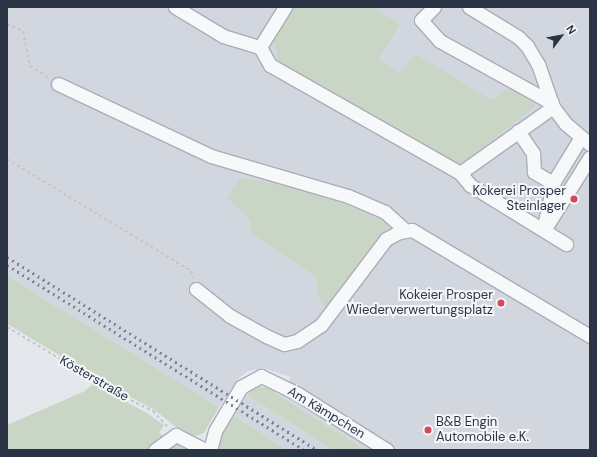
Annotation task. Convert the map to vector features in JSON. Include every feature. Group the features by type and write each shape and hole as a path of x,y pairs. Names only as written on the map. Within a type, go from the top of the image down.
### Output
{"street":[{"path":"175,7 223,36 260,48 270,65 460,172 470,185 566,244"},
{"path":"434,7 421,20 440,41 552,105"},
{"path":"469,7 518,37 527,46 538,64 552,105 566,124 586,140 553,183 544,230"},
{"path":"260,48 279,9"},
{"path":"58,84 211,156 348,196 385,212 406,231 423,235 590,336"},
{"path":"460,172 552,105"},
{"path":"518,131 533,153 534,172 553,183"},
{"path":"544,230 590,157"},
{"path":"196,290 230,316 266,336 284,344 297,341 321,325 386,238 406,231"},
{"name":"Am Kämpchen","path":"210,450 215,430 241,387 256,377 266,377 298,394 387,450"},
{"path":"155,450 176,435 205,450"}],"path":[{"path":"7,24 23,31 30,66 58,84"},
{"path":"7,159 191,272 196,290"},
{"name":"Kösterstraße","path":"7,327 114,392 152,411 176,435"}],"shaded area":[{"path":"7,7 590,7 590,450 366,450 280,395 291,377 263,368 248,371 240,377 219,407 7,276"},
{"path":"247,395 332,450 286,450 234,416"}],"green space":[{"path":"295,7 374,7 400,24 378,59 399,73 416,54 491,100 510,88 536,105 458,167 279,65 274,40"},
{"path":"241,178 271,182 305,191 346,205 390,224 326,309 318,296 316,277 250,231 251,220 227,198"},
{"path":"7,276 219,407 204,433 193,437 180,430 153,409 121,392 7,324"},
{"path":"93,384 147,413 164,425 159,433 186,450 7,450 7,425 85,391"},
{"path":"257,386 268,388 366,450 332,450 247,395"},
{"path":"234,416 286,450 218,450 222,434"}],"railway":[{"path":"7,257 317,450"},
{"path":"7,265 304,450"}],"place":[{"name":"Kokerei Prosper Steinlager","path":"574,199"},
{"name":"Kokeier Prosper Wiederverwertungsplatz","path":"501,303"},
{"name":"B&B Engin Automobile e.K.","path":"428,430"}]}
